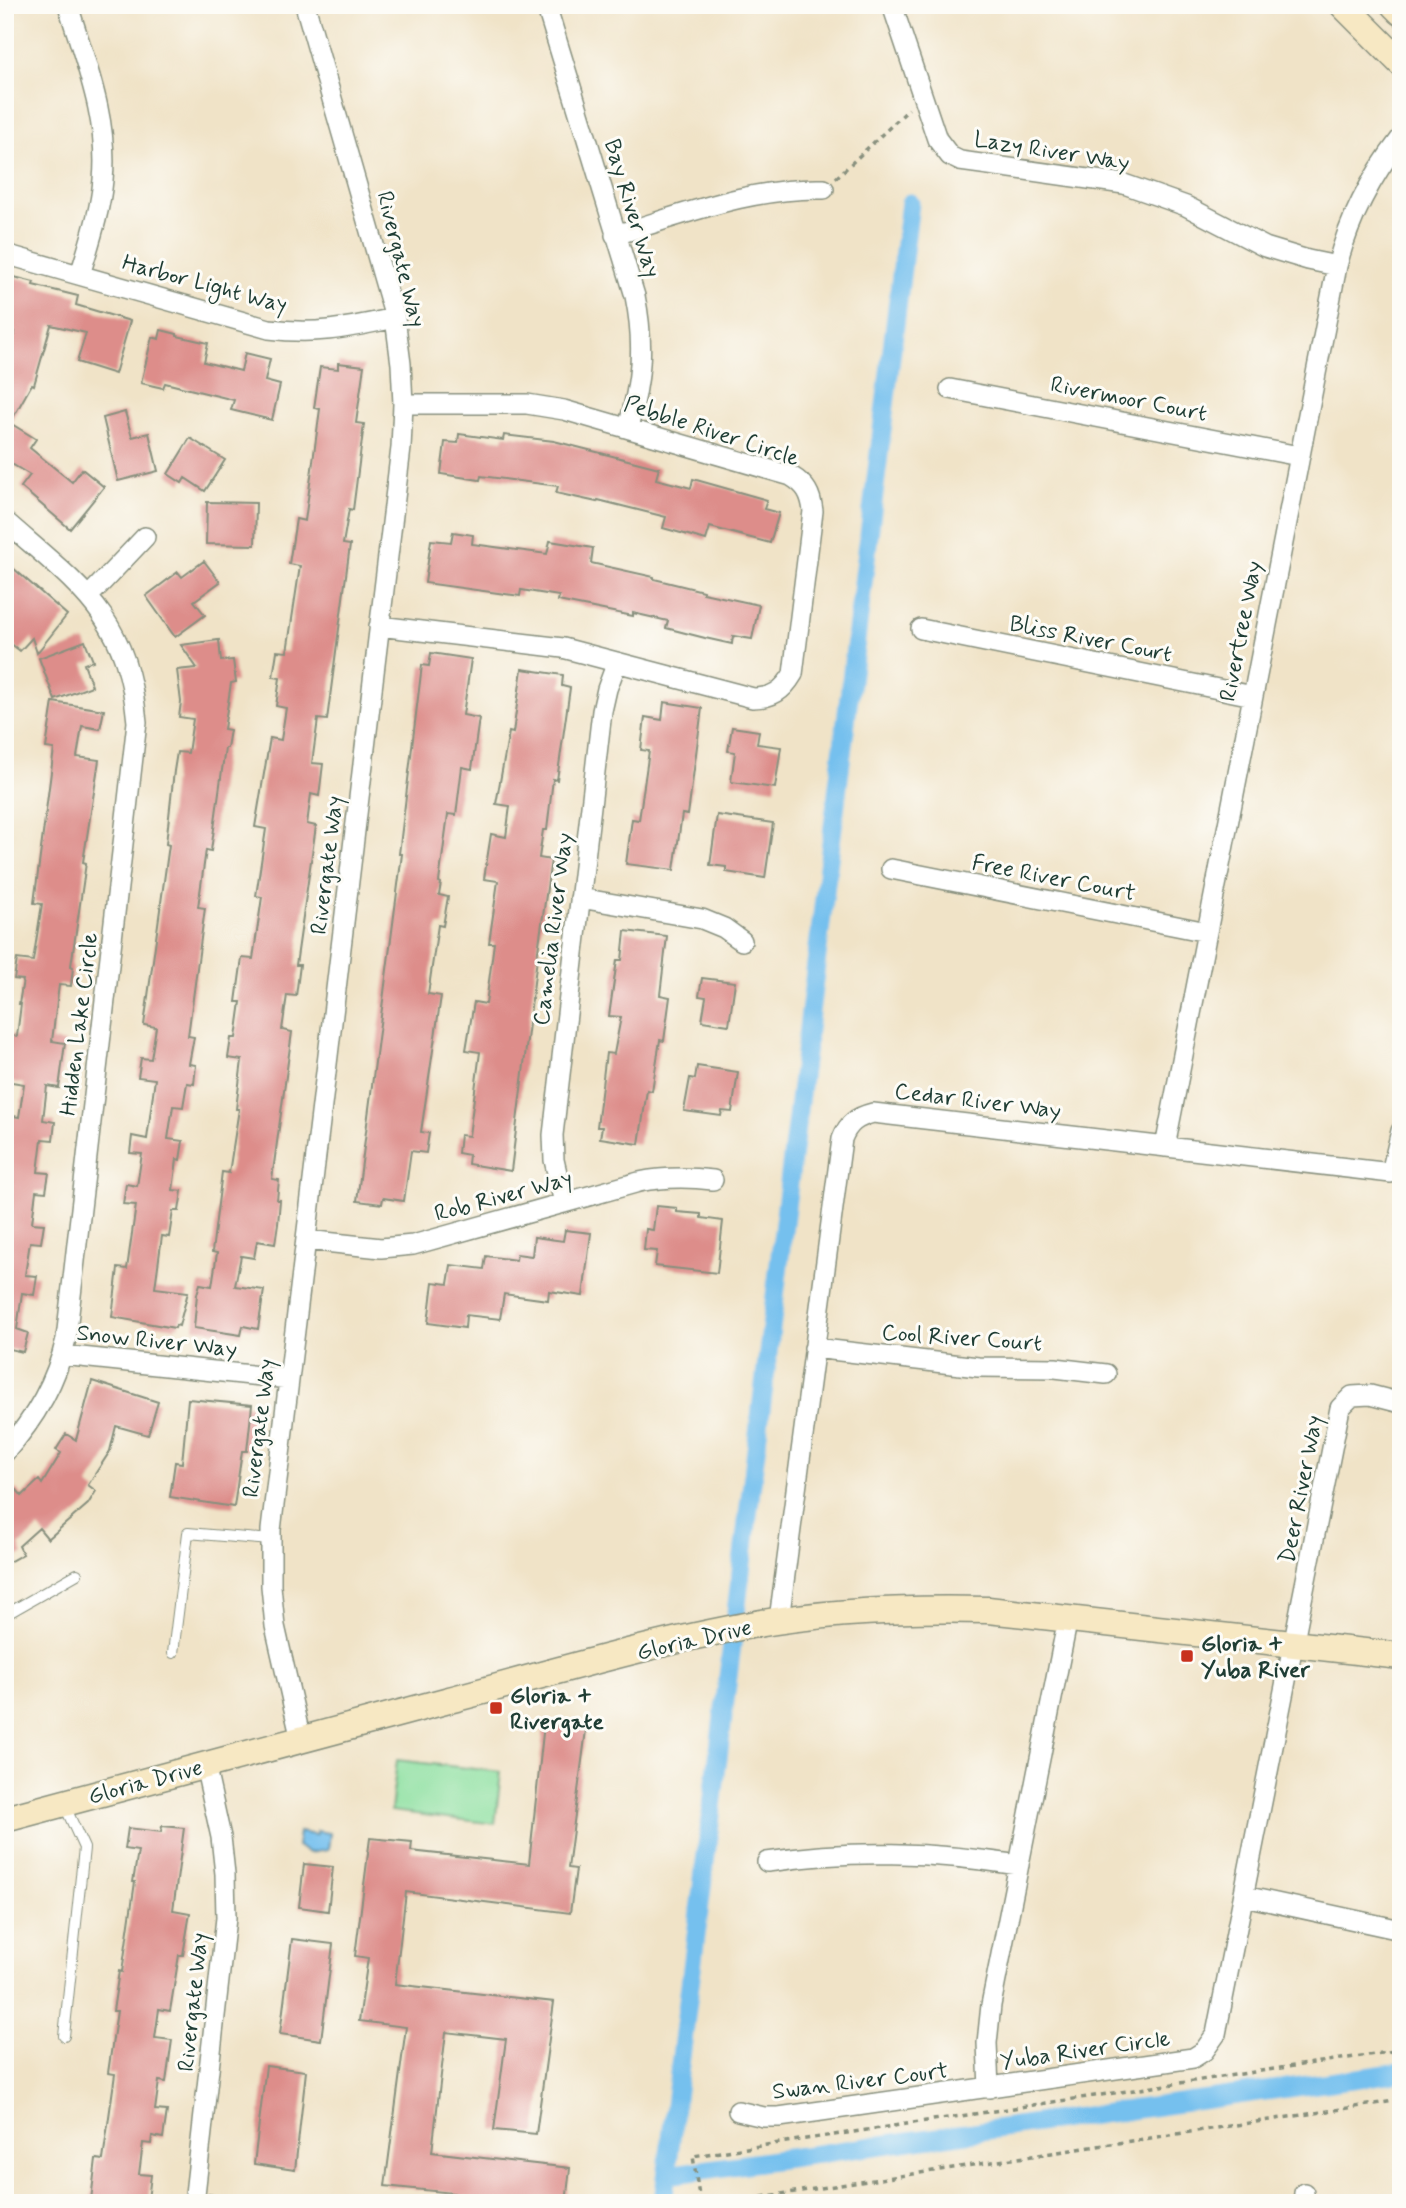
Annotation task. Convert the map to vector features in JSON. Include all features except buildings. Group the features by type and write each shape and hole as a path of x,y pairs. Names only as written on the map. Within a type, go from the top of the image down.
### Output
{"street":[{"path":"68,5 99,109 104,144 103,180 97,215 80,275"},
{"name":"Rivergate Way","path":"301,1740 275,1626 271,1586 271,1540 401,447 403,404 395,318 305,5"},
{"name":"Bay River Way","path":"546,5 635,296 641,325 639,382 628,428"},
{"name":"Lazy River Way","path":"892,5 941,147 950,156 960,161 1124,184 1186,206 1265,247 1337,266"},
{"path":"1343,5 1401,63"},
{"path":"1394,5 1401,12"},
{"name":"Rivertree Way","path":"1165,1147 1337,266 1355,211 1373,178 1401,138"},
{"path":"615,235 758,193 824,189"},
{"name":"Harbor Light Way","path":"5,254 269,329 330,331 395,318"},
{"name":"Rivermoor Court","path":"950,389 1299,456"},
{"name":"Pebble River Circle","path":"379,626 563,649 753,698 764,698 776,694 786,686 793,674 813,511 811,496 806,488 791,476 564,410 527,404 403,404"},
{"name":"Hidden Lake Circle","path":"5,521 89,596 116,635 128,663 137,722 62,1355 38,1412 5,1452"},
{"path":"89,596 145,537"},
{"name":"Bliss River Court","path":"921,629 1253,696"},
{"name":"Camelia River Way","path":"564,1203 557,1179 553,1135 602,710 617,662"},
{"name":"Free River Court","path":"891,869 1207,932"},
{"path":"580,898 702,919 724,928 741,941"},
{"name":"Cedar River Way","path":"779,1620 842,1139 850,1123 860,1116 873,1113 1391,1173 1401,1131"},
{"name":"Rob River Way","path":"306,1240 381,1248 412,1245 660,1178 713,1180"},
{"name":"Cool River Court","path":"814,1348 978,1367 1055,1368 1107,1374"},
{"name":"Snow River Way","path":"62,1355 289,1379"},
{"name":"Deer River Way","path":"1293,1645 1340,1408 1352,1396 1370,1395 1401,1403"},
{"name":"Gloria Drive","path":"5,1819 573,1667 779,1620 864,1611 988,1610 1401,1656"},
{"name":"Yuba River Circle","path":"1068,1618 990,2005 987,2043 989,2088 1193,2058 1204,2052 1216,2034 1293,1645"},
{"name":"Rivergate Way","path":"194,2200 226,1918 221,1837 205,1765"},
{"path":"767,1862 812,1856 896,1852 957,1856 1019,1865"},
{"path":"1244,1896 1401,1930"},
{"name":"Swan River Court","path":"738,2111 764,2117 779,2117 989,2088"}],"lane":[{"path":"173,1653 188,1532 271,1540"},
{"path":"5,1615 77,1574"},
{"path":"64,1803 84,1849 64,2036"},
{"path":"194,2200 232,2203"}],"path":[{"path":"824,189 923,96"},
{"path":"700,2203 693,2156 1401,2050"},
{"path":"722,2203 1401,2100"}],"green space":[{"path":"397,1760 501,1772 495,1824 391,1811"}],"water":[{"path":"317,1831 330,1833 328,1850 309,1853 297,1846 299,1832 316,1835"}],"waterway":[{"path":"663,2203 910,203"},
{"path":"667,2175 1401,2072"}],"place":[{"name":"Gloria + Yuba River","path":"1187,1656"},
{"name":"Gloria + Rivergate","path":"496,1708"}]}
